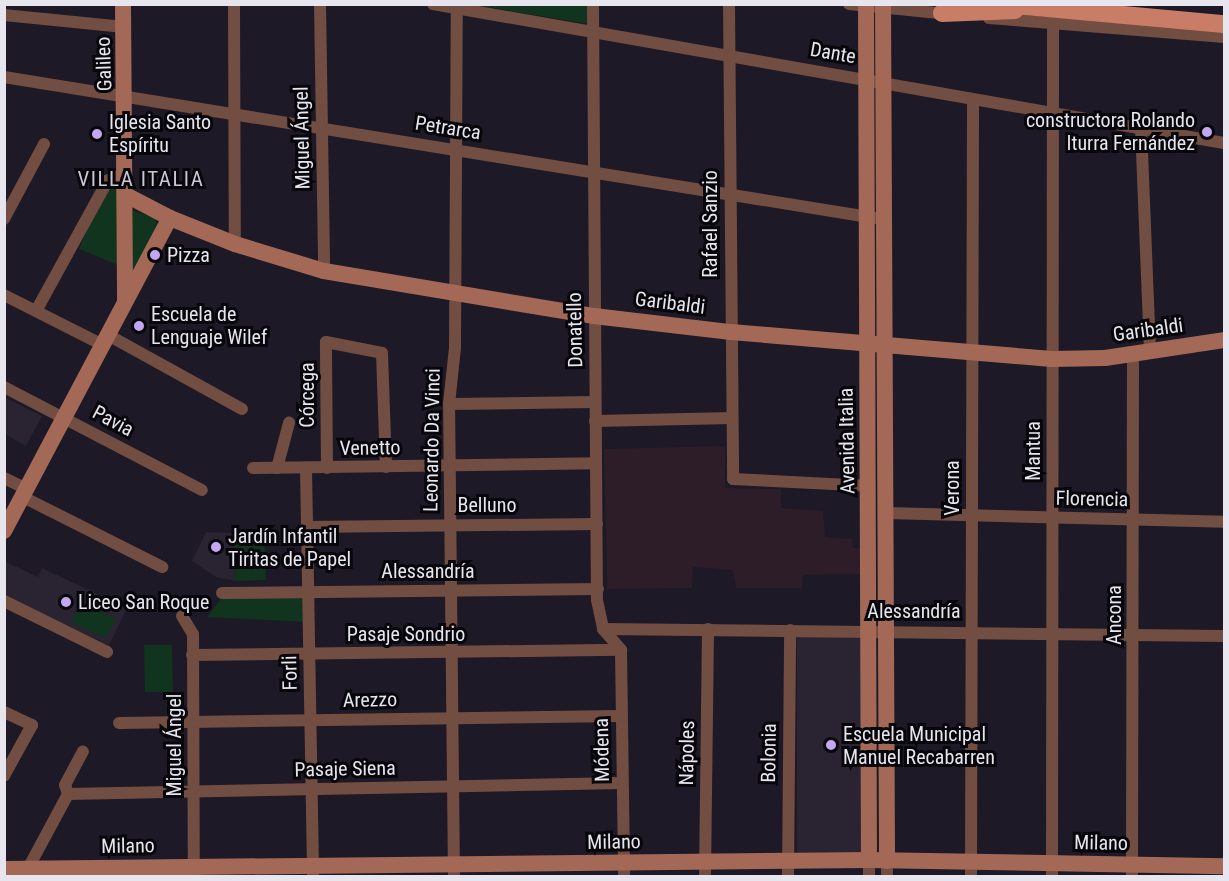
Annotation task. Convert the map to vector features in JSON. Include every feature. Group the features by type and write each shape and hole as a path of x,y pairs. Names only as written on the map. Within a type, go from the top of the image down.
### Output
{"main road":[{"path":"1003,4 1053,17"},
{"path":"942,13 1144,18 1224,24"},
{"path":"1144,18 1224,36"}],"street":[{"name":"Galileo","path":"123,4 126,97 125,303"},
{"path":"234,4 236,244"},
{"name":"Miguel Ángel","path":"320,4 324,272"},
{"name":"Dante","path":"433,4 457,6 876,80 973,100 1053,111 1224,143"},
{"path":"593,4 593,30"},
{"name":"Rafael Sanzio","path":"729,4 733,479 869,486"},
{"name":"Leonardo Da Vinci","path":"454,870 449,404 456,294 457,6"},
{"path":"869,6 942,13"},
{"name":"Avenida Italia","path":"869,6 885,219 887,513 878,631 869,868"},
{"path":"4,15 124,27"},
{"path":"1053,17 1224,36"},
{"name":"Mantua","path":"1052,870 1053,17"},
{"name":"Donatello","path":"593,30 592,172 598,589 603,629"},
{"name":"Petrarca","path":"4,77 456,148 592,172 730,192 885,219"},
{"name":"Avenida Italia","path":"876,80 867,217 867,344 869,486 878,631 887,868"},
{"name":"Verona","path":"971,869 973,100"},
{"name":"Ancona","path":"1132,871 1133,519 1141,352 1141,127"},
{"path":"4,219 44,144"},
{"path":"36,311 108,180 126,173"},
{"name":"Garibaldi","path":"126,195 170,218 236,244 324,272 594,316 731,332 1052,359 1141,352 1224,340"},
{"name":"Galileo","path":"4,531 170,218"},
{"path":"4,295 106,340 242,408"},
{"name":"Córcega","path":"327,468 326,342 382,353 386,467"},
{"name":"Pavia","path":"4,387 201,490"},
{"path":"449,404 595,402"},
{"path":"596,421 732,418"},
{"path":"277,468 289,423"},
{"name":"Venetto","path":"253,468 596,463"},
{"name":"Forli","path":"306,468 313,871"},
{"path":"4,478 25,493 162,567"},
{"name":"Florencia","path":"887,513 1224,522"},
{"name":"Belluno","path":"306,527 597,524"},
{"name":"Alessandría","path":"222,592 598,589"},
{"path":"4,601 107,652"},
{"name":"Miguel Ángel","path":"182,616 193,634 194,872"},
{"path":"603,629 621,650"},
{"name":"Alessandría","path":"603,629 972,631 1224,636"},
{"name":"Nápoles","path":"705,869 708,629"},
{"name":"Bolonia","path":"788,869 790,630"},
{"name":"Pasaje Sondrio","path":"192,655 452,654 621,650"},
{"name":"Módena","path":"621,650 623,870"},
{"path":"4,712 32,725 4,776"},
{"name":"Arezzo","path":"119,723 621,716"},
{"path":"26,872 69,794 65,785 83,751"},
{"name":"Pasaje Siena","path":"69,794 622,783"},
{"name":"Milano","path":"4,869 26,872 869,868 1132,871 1224,866"}],"shaded area":[{"path":"4,397 42,416 26,446 5,434"},
{"path":"725,446 725,488 781,489 781,508 823,511 825,537 852,539 853,548 864,549 864,574 803,575 802,588 736,588 733,570 693,567 692,588 607,589 604,449"},
{"name":"Jardín Infantil Tiritas de Papel","path":"206,532 233,533 235,581 216,577 192,561"},
{"name":"Liceo San Roque","path":"4,561 38,577 42,568 127,608 109,645 5,596"},
{"name":"Escuela Municipal Manuel Recabarren","path":"797,636 864,638 864,852 797,852"}],"green space":[{"path":"475,5 588,5 589,24"},
{"path":"112,185 118,192 120,266 79,249 106,187"},
{"path":"132,210 155,218 157,224 132,278"},
{"path":"264,532 266,580 235,581 233,533"},
{"path":"305,595 306,622 207,617 223,596"},
{"path":"80,602 116,618 106,638 71,622"},
{"path":"144,645 172,645 173,692 145,692"}],"place":[{"name":"constructora Rolando Iturra Fernández","path":"1207,132"},
{"name":"Iglesia Santo Espíritu","path":"97,134"},
{"name":"Pizza","path":"155,255"},
{"name":"Escuela de Lenguaje Wilef","path":"139,326"},
{"name":"Jardín Infantil Tiritas de Papel","path":"216,547"},
{"name":"Liceo San Roque","path":"66,602"},
{"name":"Escuela Municipal Manuel Recabarren","path":"831,745"}],"district":[{"name":"VILLA ITALIA","path":"141,179"}]}
